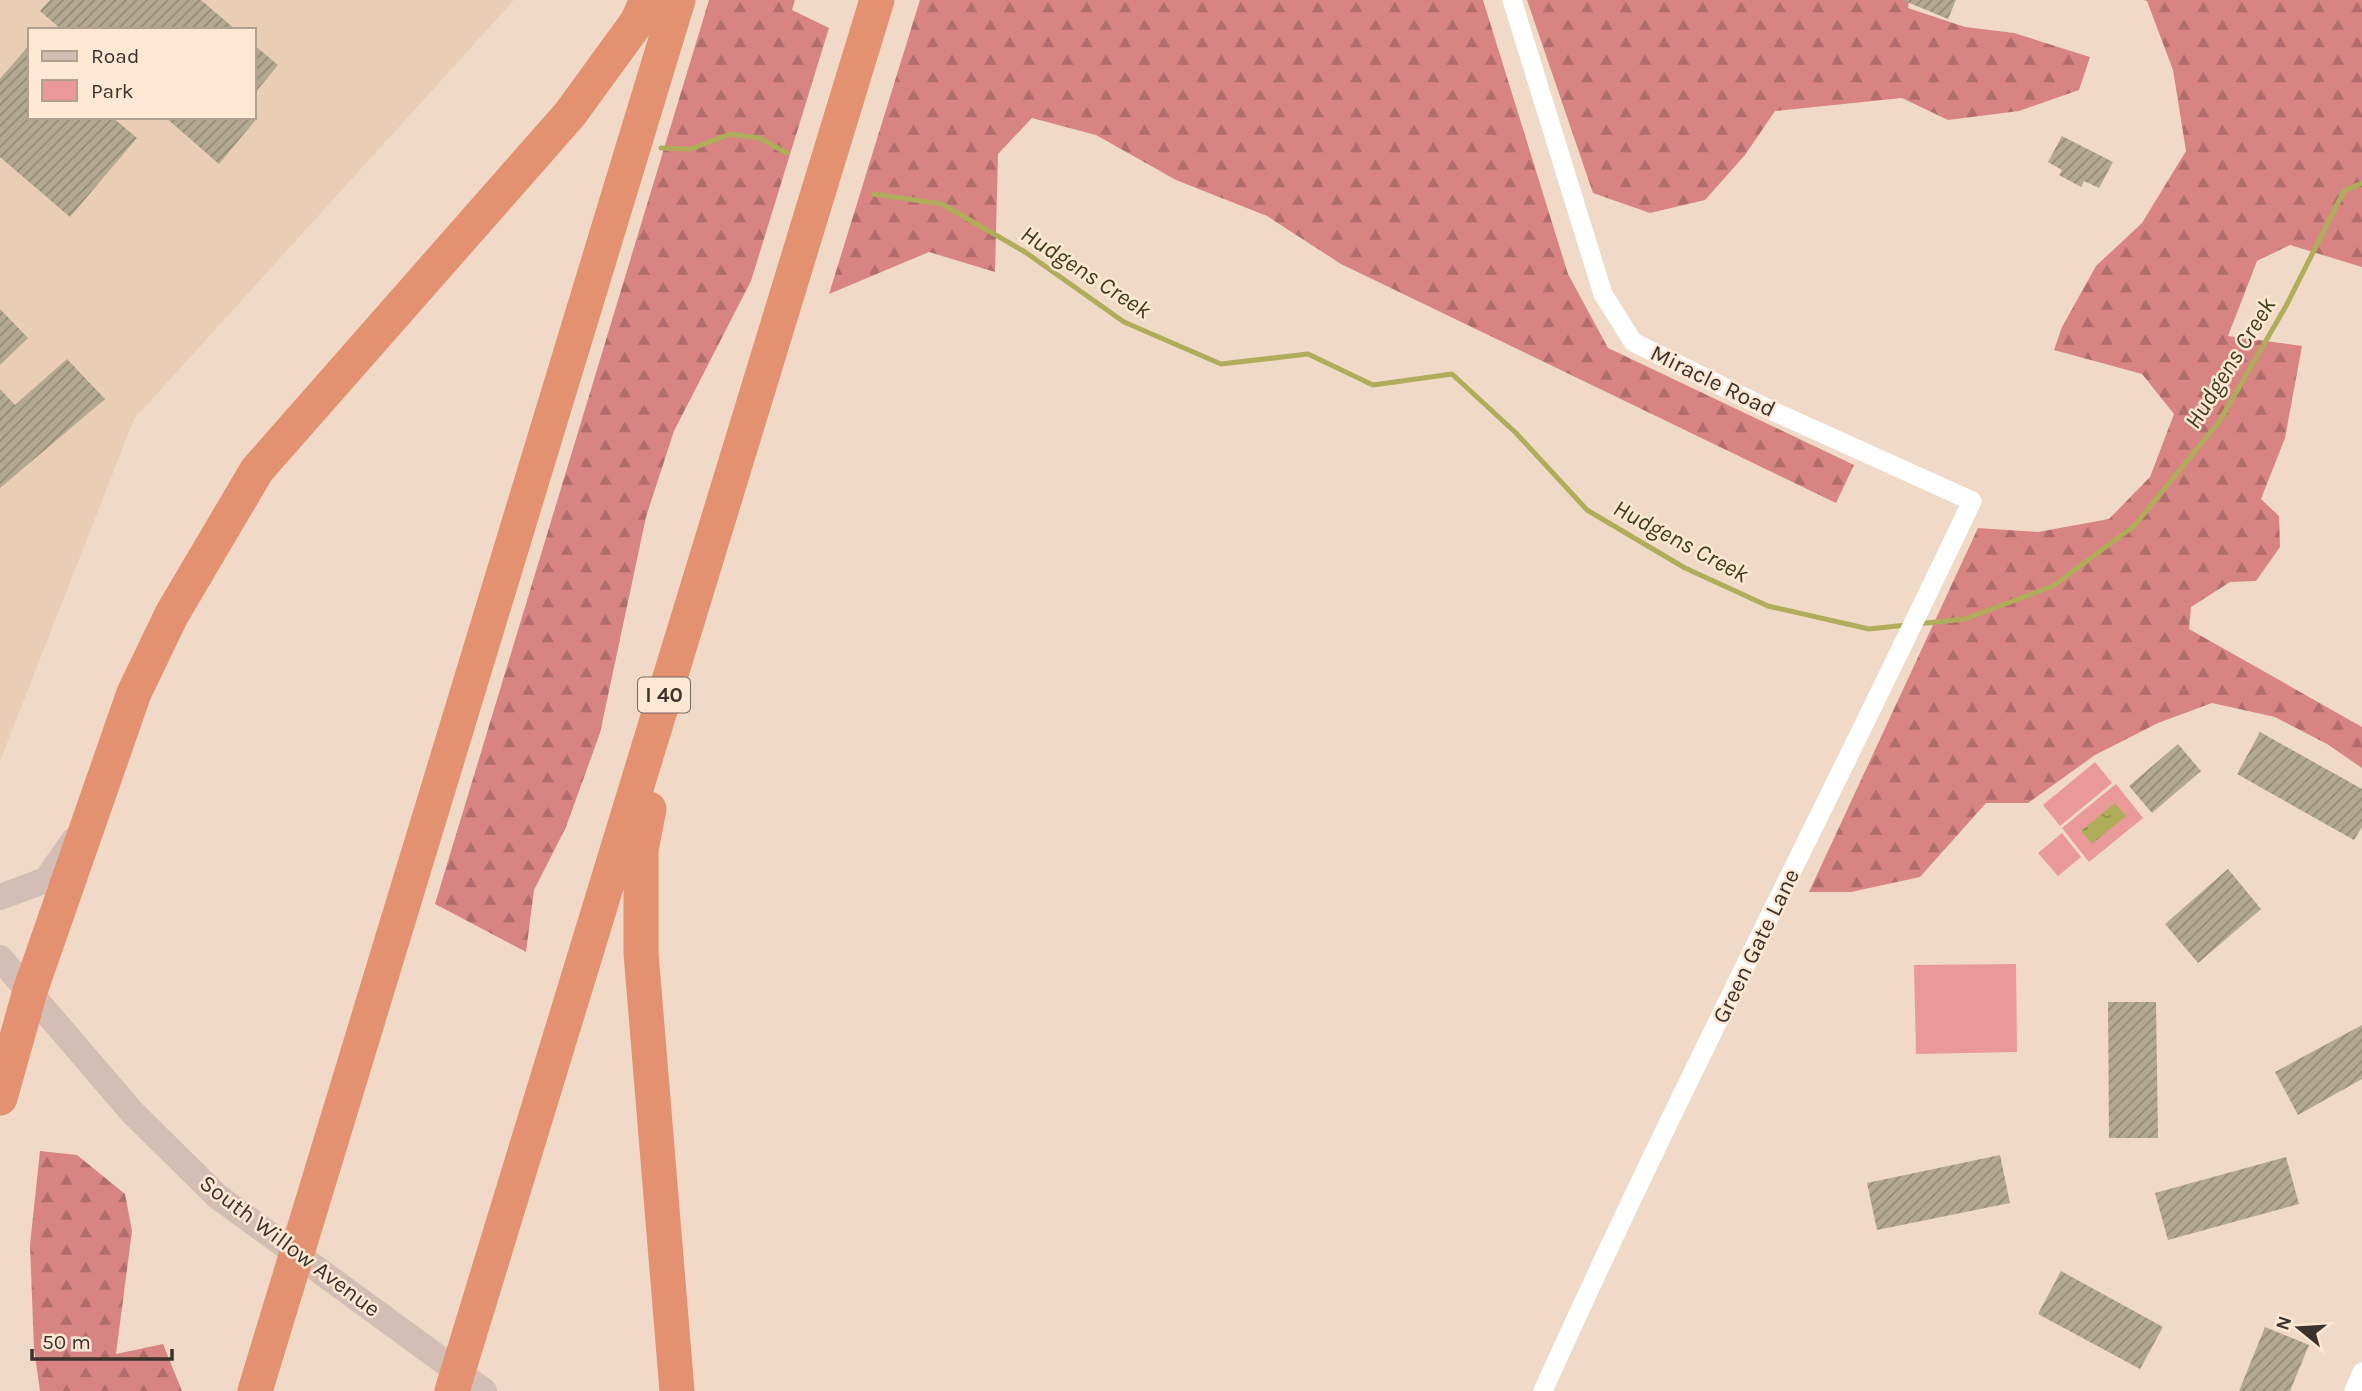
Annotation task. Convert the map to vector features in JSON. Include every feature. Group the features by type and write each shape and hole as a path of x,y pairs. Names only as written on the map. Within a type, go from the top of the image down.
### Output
{"highway":[{"path":"0,1098 30,991 134,694 172,614 257,470 570,114 636,22 647,0"},
{"path":"255,1391 678,0"},
{"name":"I 40","path":"452,1391 877,0"},
{"path":"677,1391 641,953 641,850 678,651"}],"main road":[{"path":"0,897 46,880 98,803"},
{"name":"South Willow Avenue","path":"0,958 132,1112 217,1196 484,1391"}],"street":[{"name":"Miracle Road","path":"1511,0 1603,294 1633,342 1764,407 1972,501"},
{"name":"Green Gate Lane","path":"1542,1391 1620,1220 1863,730 1972,501"},
{"path":"2354,1391 2362,1372"}],"shaded area":[{"path":"0,0 514,0 134,419 0,761"}],"green space":[{"path":"709,0 795,0 792,10 829,28 751,281 674,431 646,517 600,733 566,827 534,890 526,952 435,904"},
{"path":"920,0 1483,0 1568,274 1608,348 1854,465 1836,503 1341,264 1267,216 1176,180 1096,135 1032,118 998,154 995,272 929,252 829,294"},
{"path":"1527,0 1909,0 1908,8 1965,27 2014,33 2090,57 2079,90 2019,111 1948,120 1902,98 1775,111 1745,155 1705,200 1650,213 1593,193"},
{"path":"2143,0 2362,0 2362,267 2290,245 2257,261 2228,336 2302,346 2285,438 2261,499 2279,516 2280,547 2256,581 2230,582 2191,607 2189,629 2362,727 2362,768 2327,744 2275,717 2212,703 2158,723 2095,755 2028,803 1986,803 1920,877 1851,892 1809,892 1978,528 2038,532 2109,519 2150,477 2174,414 2142,374 2054,350 2062,327 2096,266 2142,223 2186,151 2173,70 2147,1"},
{"path":"2095,762 2112,783 2060,826 2043,805"},
{"path":"2116,784 2143,818 2089,862 2062,828"},
{"path":"2062,833 2081,857 2058,876 2038,853"},
{"path":"2016,964 2017,1052 1916,1054 1914,965"},
{"path":"40,1151 77,1155 125,1194 132,1231 116,1354 163,1344 182,1391 40,1391 34,1349 30,1245"}],"water":[{"path":"2115,803 2126,816 2092,844 2081,831"}],"building":[{"path":"50,0 201,0 234,28 60,28 40,11"},
{"path":"1902,0 1956,0 1948,19"},
{"path":"28,46 28,119 114,119 137,138 70,217 0,157 0,79"},
{"path":"256,47 278,65 256,92"},
{"path":"258,117 219,164 167,119"},
{"path":"2062,136 2113,162 2099,188 2084,181 2081,187 2059,175 2062,170 2048,162"},
{"path":"0,309 28,338 0,365"},
{"path":"67,359 105,399 0,488 0,389 15,405"},
{"path":"2260,732 2362,789 2362,827 2354,840 2237,774"},
{"path":"2178,744 2201,771 2152,813 2129,786"},
{"path":"2228,869 2261,909 2198,963 2165,924"},
{"path":"2108,1002 2156,1002 2158,1138 2109,1138"},
{"path":"2362,1025 2362,1079 2298,1115 2275,1072"},
{"path":"2000,1155 2010,1203 1877,1230 1867,1183"},
{"path":"2286,1157 2299,1204 2168,1240 2155,1193"},
{"path":"2061,1271 2163,1327 2140,1369 2038,1314"},
{"path":"2265,1327 2309,1345 2290,1391 2239,1391"}],"waterway":[{"path":"661,148 691,149 730,134 759,138 787,153"},
{"name":"Hudgens Creek","path":"1917,624 1965,619 2053,586 2134,526 2219,422 2286,306 2344,191 2362,183"},
{"name":"Hudgens Creek","path":"874,194 942,204 1025,252 1124,322 1221,364 1308,354 1373,385 1452,374 1516,433 1587,510 1685,568 1768,606 1869,629 1907,625"}]}
